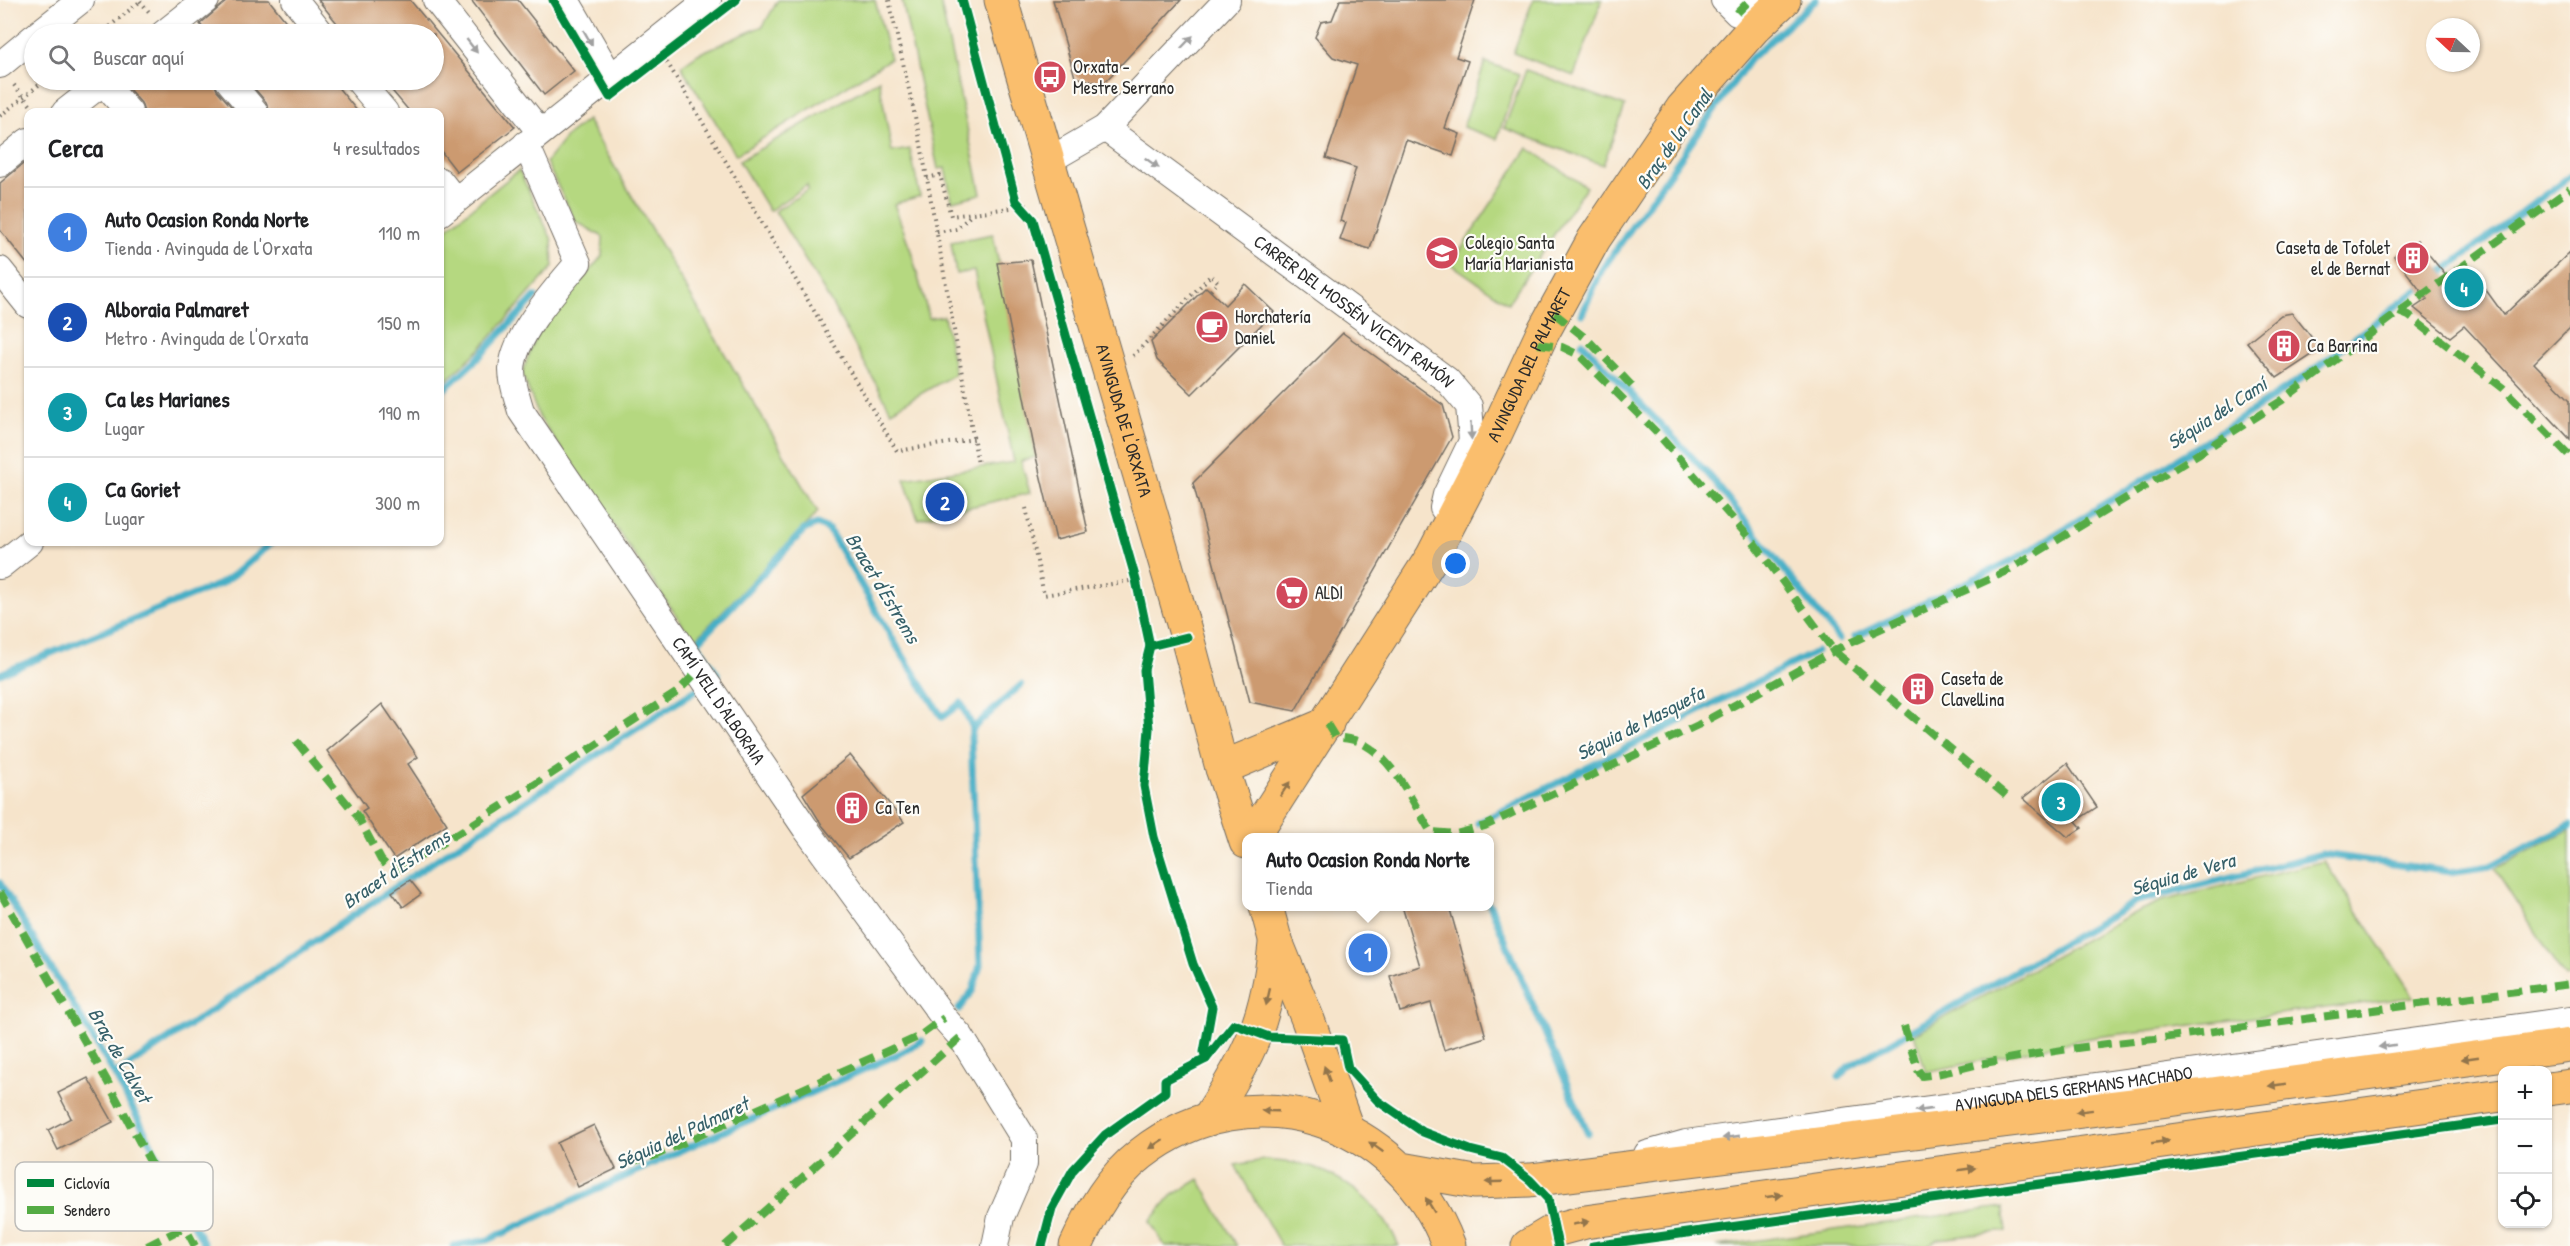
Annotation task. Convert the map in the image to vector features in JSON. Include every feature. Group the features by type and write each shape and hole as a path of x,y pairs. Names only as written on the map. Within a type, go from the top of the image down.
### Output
{"main road":[{"name":"AVINGUDA DE L'ORXATA","path":"1001,0 1187,637 1222,768 1243,833"},
{"name":"AVINGUDA DEL PALMARET","path":"1255,833 1327,724 1432,557 1496,433 1542,334 1594,239 1682,109 1754,28 1784,0"},
{"path":"1222,768 1327,724"},
{"path":"1267,911 1275,939 1308,1020 1347,1129"},
{"path":"1208,1119 1237,1074 1257,1034 1271,983 1275,939"},
{"name":"AVINGUDA DELS GERMANS MACHADO","path":"1402,1169 1475,1182 1530,1180 2139,1104 2570,1044"},
{"path":"2552,1088 2570,1086"},
{"path":"1528,1246 1555,1230 1585,1221 2498,1096"},
{"path":"1076,1246 1090,1213 1112,1181 1140,1154 1172,1133 1208,1119 1231,1113 1278,1112 1324,1121 1347,1129 1376,1146 1402,1169 1424,1194 1441,1223 1449,1246"}],"street":[{"path":"44,24 54,8 81,0"},
{"path":"184,24 206,0"},
{"path":"295,0 314,24"},
{"path":"436,0 533,138"},
{"path":"566,0 610,76"},
{"path":"445,198 533,138 610,76 680,9 708,0"},
{"path":"1048,161 1105,128 1227,0"},
{"path":"6,74 24,51"},
{"path":"70,108 93,90"},
{"path":"112,90 126,108"},
{"path":"236,90 252,108"},
{"path":"366,90 382,108"},
{"name":"CARRER DEL MOSSÉN VICENT RAMÓN","path":"1105,128 1447,380 1469,406 1472,441 1446,495 1432,557"},
{"name":"CAMÍ VELL D'ALBORAIA","path":"533,138 578,263 539,309 520,345 512,368 514,387 522,411 806,829 960,1037 1024,1139 1024,1164 1001,1217 994,1246"},
{"path":"0,164 24,144"},
{"path":"0,270 24,300"},
{"path":"0,566 25,546"},
{"name":"AVINGUDA DELS GERMANS MACHADO","path":"1580,1174 1686,1143 2570,1020"}],"path":[{"path":"112,24 142,0"},
{"path":"890,0 927,178 978,464"},
{"path":"655,64 673,50"},
{"path":"664,57 897,451 974,439"},
{"path":"6,74 33,108"},
{"path":"0,116 32,90"},
{"path":"927,178 940,176 951,216 1059,201"},
{"path":"937,232 957,229 973,213"},
{"path":"1150,338 1211,275 1218,282 1210,291"},
{"path":"1026,508 1044,595 1135,575 1139,591"}],"green space":[{"path":"778,0 875,0 890,59 736,155 681,66 698,54 763,26"},
{"path":"902,0 940,0 981,194 952,201 945,168 938,169"},
{"path":"1533,0 1602,0 1574,76 1513,53"},
{"path":"1485,62 1519,74 1497,139 1463,127"},
{"path":"1526,70 1625,106 1603,165 1504,128"},
{"path":"879,80 892,152 910,149 920,196 894,204 911,251 929,318 944,316 955,374 891,411 829,299 775,211 808,190 807,185 769,211 739,161"},
{"path":"587,120 818,512 694,641 539,417 522,373 536,336 602,256 603,237 575,221 546,162 567,136"},
{"path":"1528,148 1586,187 1508,303 1451,264"},
{"path":"519,170 552,240 553,267 480,349 444,382 444,231"},
{"path":"993,234 1036,457 1021,461 1030,493 918,519 904,479 1014,462 974,271 956,274 951,242"},
{"path":"2570,829 2570,977 2565,977 2495,869"},
{"path":"2324,861 2414,997 2089,1038 1926,1072 1914,1034 2128,916 2162,901"},
{"path":"1264,1160 1310,1166 1342,1181 1376,1209 1399,1246 1281,1246 1235,1165"},
{"path":"1199,1179 1237,1246 1165,1246 1150,1222 1171,1196"},
{"path":"2003,1207 2006,1231 1938,1239 1926,1246 1717,1246"}],"building":[{"path":"228,0 269,0 288,24 200,24"},
{"path":"318,0 410,0 430,24 338,24"},
{"path":"471,0 518,0 574,71 544,95"},
{"path":"1053,0 1181,0 1103,84 1075,77"},
{"path":"1340,0 1475,0 1456,57 1468,61 1445,128 1460,134 1453,156 1406,140 1370,249 1340,240 1346,223 1340,221 1356,168 1326,158 1357,65 1333,57 1315,37 1321,22 1332,20"},
{"path":"444,41 515,127 457,172 444,155 444,108 407,108 391,90 444,90"},
{"path":"130,90 217,90 233,108 143,108"},
{"path":"256,90 340,90 355,108 268,108"},
{"path":"24,163 24,260 0,230 0,183"},
{"path":"2417,240 2451,282 2470,268 2504,315 2570,252 2570,327 2534,363 2570,400 2570,439 2464,326 2450,337 2414,308 2427,299 2394,256"},
{"path":"1031,260 1088,532 1056,540 1036,457 997,263"},
{"name":"Horchatería Daniel","path":"1245,284 1274,312 1192,394 1157,360 1151,342 1206,287 1225,305"},
{"name":"Ca Barrina","path":"2292,313 2321,349 2277,378 2247,342 2281,315"},
{"name":"ALDI","path":"1343,333 1443,405 1452,437 1295,711 1250,702 1193,483"},
{"path":"382,704 418,757 408,764 447,824 394,859 362,811 367,808 327,751"},
{"name":"Ca Ten","path":"850,755 904,822 849,858 822,825 803,794"},
{"path":"2067,763 2097,807 2076,821 2082,828 2068,837 2023,798"},
{"path":"410,880 421,894 403,907 392,892"},
{"path":"1404,911 1450,911 1486,1037 1444,1050 1431,1003 1400,1012 1390,976 1420,966"},
{"path":"88,1078 113,1122 58,1150 48,1130 71,1118 58,1093"},
{"path":"594,1125 616,1169 578,1187 557,1143"}],"waterway":[{"name":"Braç de la Canal","path":"1582,314 1601,271 1750,59 1816,0"},
{"name":"Séquia del Camí","path":"2437,276 2570,176"},
{"name":"Séquia del Camí","path":"1855,637 2017,558 2205,442 2308,374 2425,284"},
{"name":"Braç de Calvet","path":"444,389 477,359 535,297"},
{"name":"Braç de la Canal","path":"1582,343 1709,475 1839,639"},
{"name":"Bracet d'Estrems","path":"718,675 697,643 804,530 817,524 829,530 898,648 942,717 961,703 973,728"},
{"name":"Braç de Calvet","path":"0,674 220,584 267,546"},
{"name":"Séquia de Masquefa","path":"1478,823 1816,652"},
{"name":"Séquia del Palmaret","path":"959,1009 973,990 980,965 971,737 973,728 1021,685"},
{"name":"Bracet d'Estrems","path":"115,1075 451,850 696,690"},
{"name":"Séquia de Vera","path":"1839,1077 1848,1067 2137,901 2322,854 2450,872 2490,866 2570,825"},
{"name":"Braç de Calvet","path":"0,883 115,1075 161,1162"},
{"name":"Séquia de Masquefa","path":"1493,911 1588,1133"},
{"name":"Séquia del Palmaret","path":"453,1246 488,1240 684,1149 903,1052 922,1041"},
{"name":"Braç de Calvet","path":"197,1231 205,1246"}],"marked path":[{"path":"1737,13 1750,0"},
{"path":"1460,833 1485,826 1698,725 1843,646 2005,572 2281,401 2399,312 2570,189"},
{"path":"2399,312 2409,316 2503,388 2570,456"},
{"path":"1554,313 1588,340 1634,388"},
{"path":"1538,344 1562,347 1579,355 1657,433 1754,543 1834,651 2009,798"},
{"path":"296,741 358,817 381,860 390,869 400,869 676,693 698,671"},
{"path":"1327,724 1335,737 1359,742 1374,750 1402,783 1431,832 1444,833"},
{"path":"0,892 150,1162"},
{"path":"1904,1026 1922,1076 1990,1062 2113,1043 2570,984"},
{"path":"628,1162 654,1156 918,1037 944,1018"},
{"path":"725,1246 961,1037"},
{"path":"147,1246 177,1231"},
{"path":"187,1231 195,1246"}],"cycle path":[{"path":"553,0 610,97 736,0"},
{"path":"962,0 1016,201 1033,220 1136,580 1150,646 1187,637"},
{"path":"1150,646 1144,670 1149,729 1144,786 1154,837 1193,964 1212,1007 1204,1052 1206,1059"},
{"path":"1042,1246 1052,1208 1073,1170 1105,1135 1165,1092 1165,1080 1206,1059 1234,1024 1269,1037 1342,1040 1348,1068 1378,1101 1423,1132 1470,1150 1502,1158 1530,1180 1548,1199 1558,1246"},
{"path":"1593,1246 2498,1121"}],"place":[{"name":"Orxata - Mestre Serrano","path":"1050,77"},
{"name":"Colegio Santa María Marianista","path":"1442,253"},
{"name":"Caseta de Tofolet el de Bernat","path":"2413,258"},
{"name":"Ca Goriet","path":"2464,288"},
{"name":"Horchatería Daniel","path":"1212,327"},
{"name":"Ca Barrina","path":"2284,346"},
{"name":"Alboraia Palmaret","path":"945,502"},
{"name":"ALDI","path":"1292,593"},
{"name":"Caseta de Clavellina","path":"1918,689"},
{"name":"Ca les Marianes","path":"2061,802"},
{"name":"Ca Ten","path":"852,808"},
{"name":"Auto Ocasion Ronda Norte","path":"1368,953"}]}
